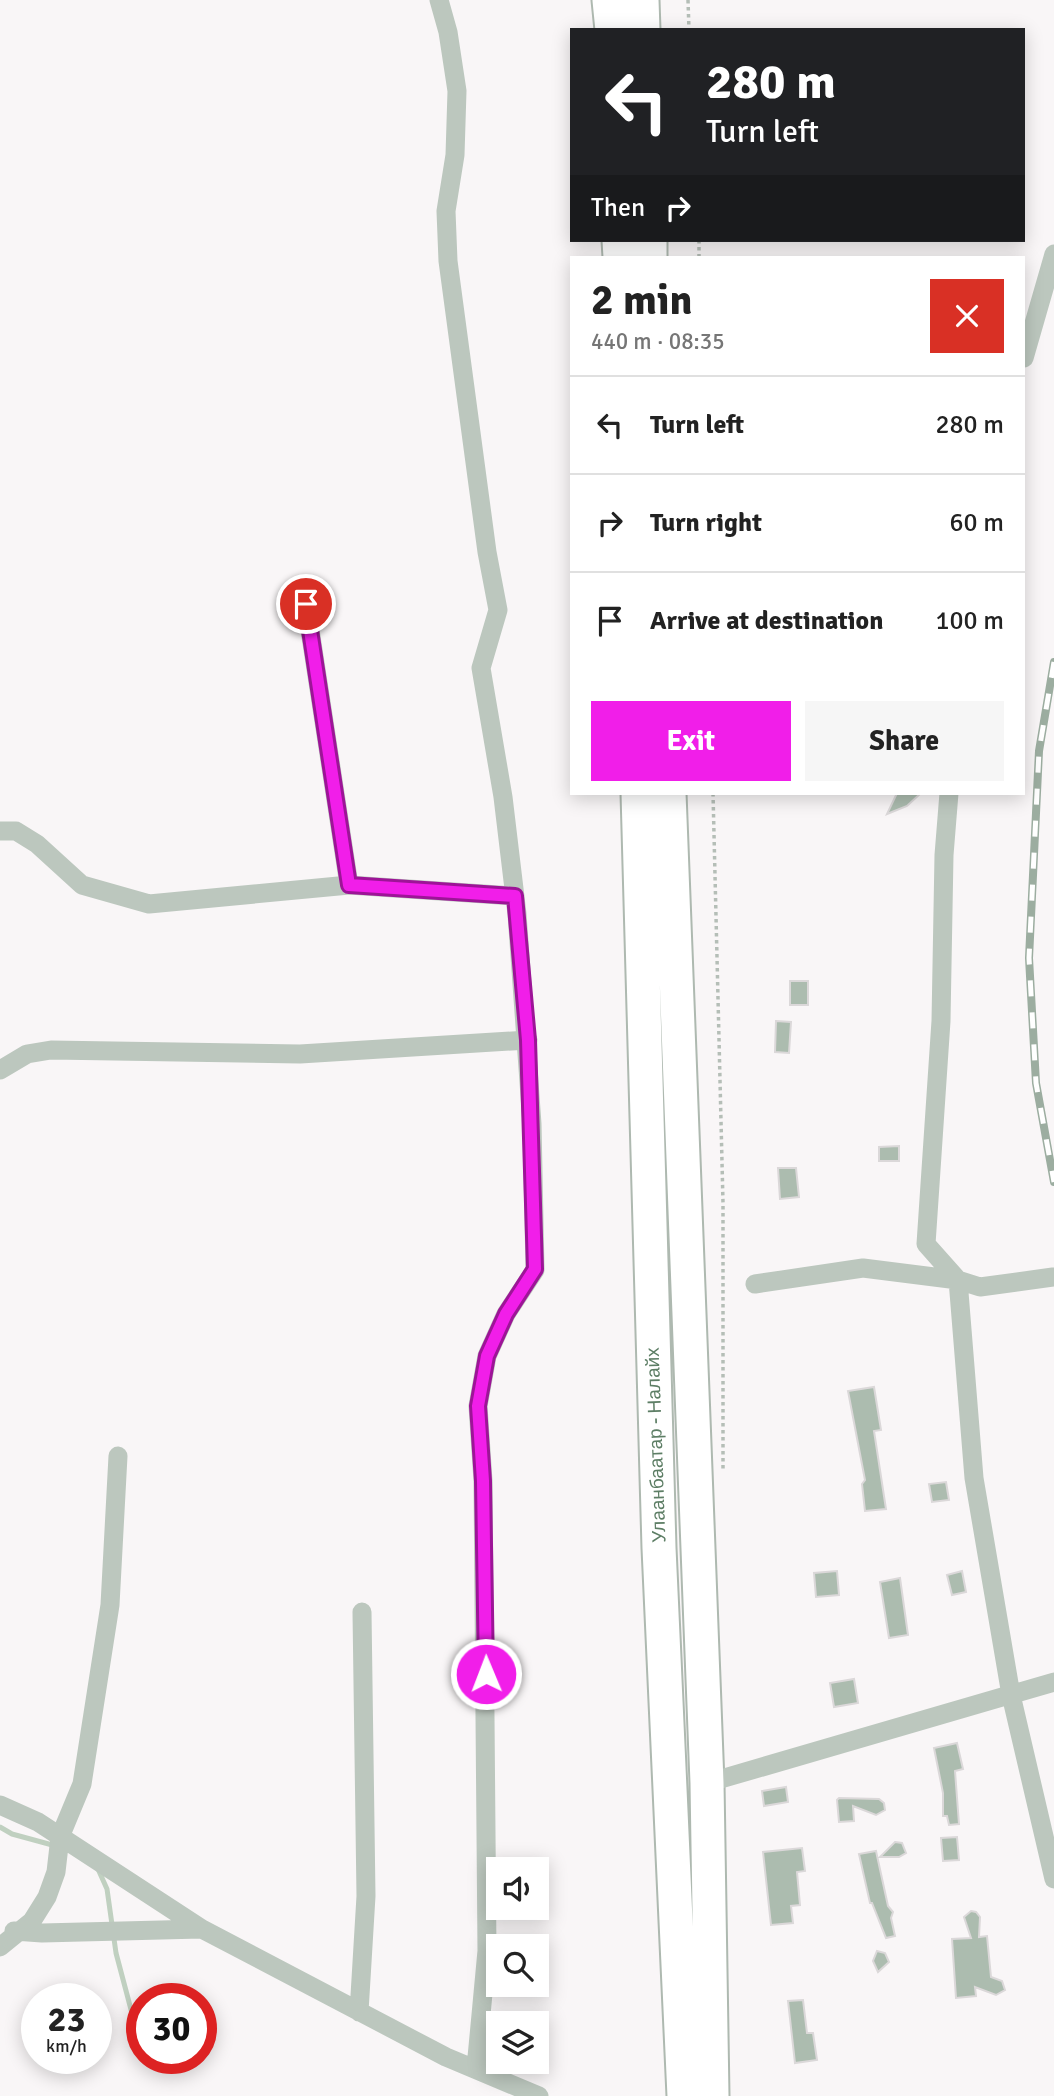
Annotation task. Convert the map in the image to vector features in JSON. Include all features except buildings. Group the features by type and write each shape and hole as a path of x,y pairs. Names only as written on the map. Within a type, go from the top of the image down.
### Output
{"highway":[{"path":"610,0 612,28"},
{"path":"642,0 643,28"},
{"name":"Улаанбаатар - Налайх","path":"638,795 659,1548 684,2096"},
{"name":"Улаанбаатар - Налайх","path":"669,795 707,1783 712,2096"}],"street":[{"path":"439,0 448,32 457,91 455,155 446,211 448,261 487,552 498,610 481,668 503,797 528,1040 535,1269 506,1314 487,1356 478,1406 483,1481 487,1951 476,2068"},
{"path":"1025,355 1054,254"},
{"path":"306,604 349,885"},
{"path":"949,795 944,855 941,1021 926,1244 958,1280 974,1478 1011,1695 1054,1879"},
{"path":"0,831 16,831 37,844 82,885 149,904 349,885 515,896"},
{"path":"0,1070 27,1054 51,1050 300,1054 528,1040"},
{"path":"755,1284 863,1268 958,1280 980,1287 1053,1277"},
{"path":"0,1947 8,1930 32,1921 47,1897 56,1872 60,1837 82,1784 94,1723 110,1605 118,1457"},
{"path":"359,2012 366,1896 362,1612"},
{"path":"707,1783 1054,1682"},
{"path":"0,1805 38,1822 202,1930 446,2057 539,2096"},
{"path":"8,1930 42,1933 202,1930"}],"path":[{"path":"688,0 689,28"},
{"path":"713,795 723,1189 723,1479"}],"waterway":[{"path":"0,1827 12,1834 56,1846"},
{"path":"98,1869 107,1889 116,1953 126,1991"}],"railway":[{"path":"1054,662 1039,751 1029,958 1036,1083 1054,1182"}],"route":[{"path":"306,604 349,885 515,896 528,1040 535,1269 506,1314 487,1356 478,1406 483,1481 486,1674"}]}
